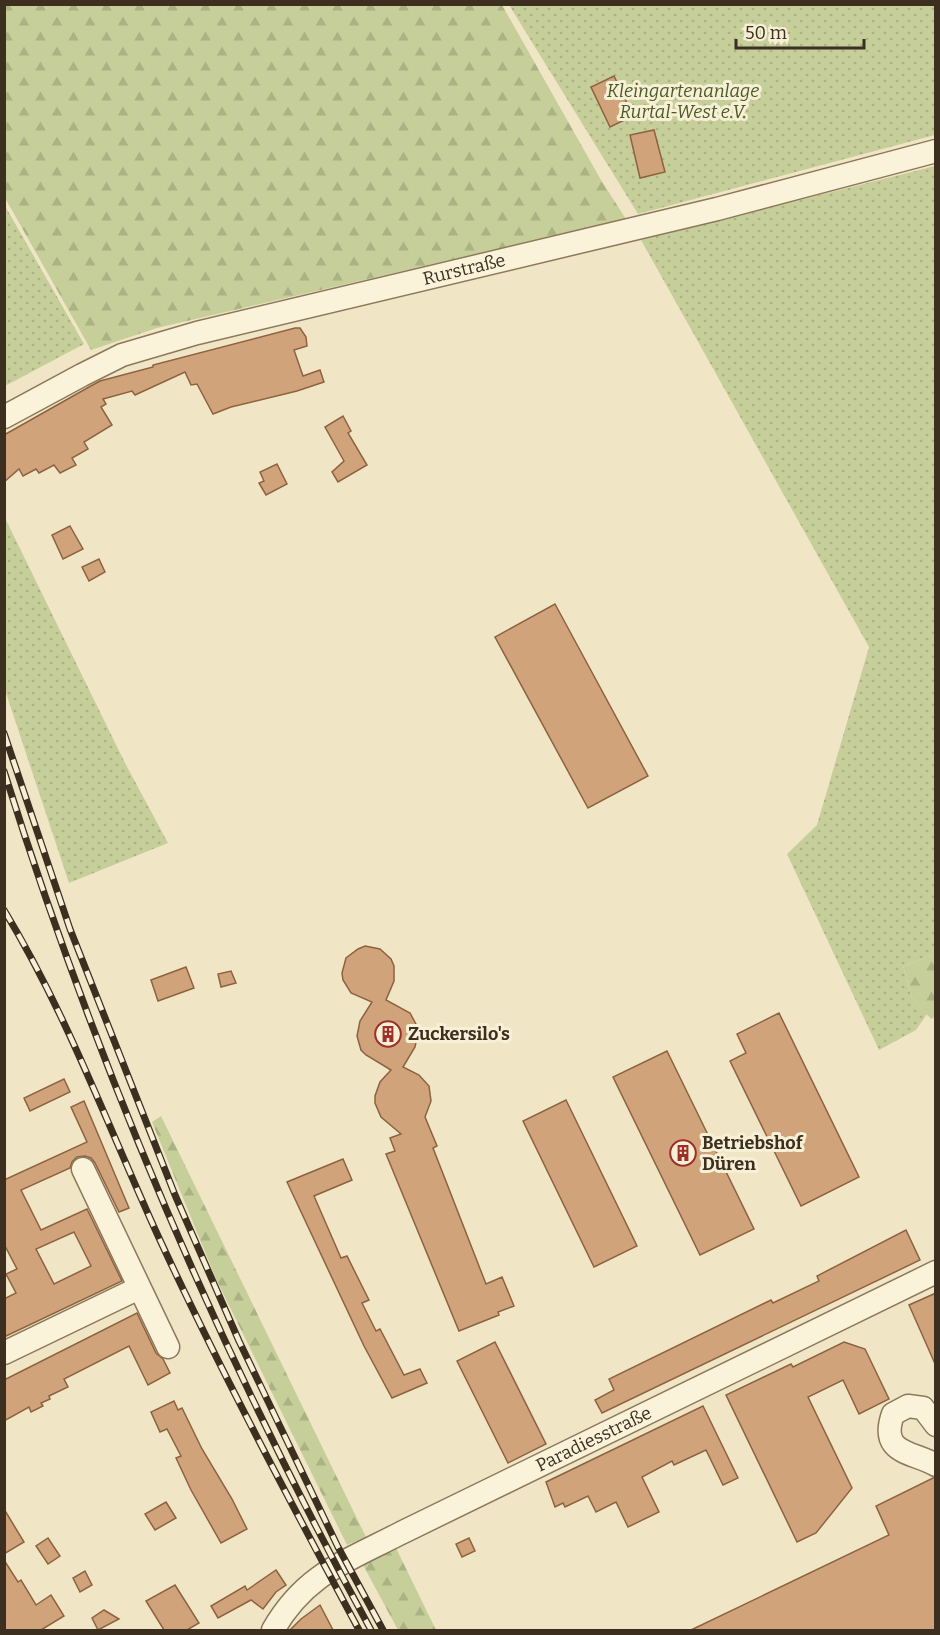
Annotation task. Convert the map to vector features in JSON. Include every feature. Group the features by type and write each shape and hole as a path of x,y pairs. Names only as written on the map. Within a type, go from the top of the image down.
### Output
{"street":[{"name":"Rurstraße","path":"4,417 122,356 196,333 717,208 936,151"},
{"path":"83,1169 168,1347"},
{"name":"Paradiesstraße","path":"273,1630 295,1597 318,1576 401,1533 936,1272"},
{"path":"4,1353 139,1287"},
{"path":"936,1425 924,1408 908,1406 893,1414 889,1426 891,1442 903,1453 936,1465"}],"green space":[{"path":"4,5 502,5 601,180 626,219 157,328 91,350 5,198"},
{"name":"Kleingartenanlage Rurtal-West e.V.","path":"509,5 935,5 935,135 638,214"},
{"path":"935,166 935,954 903,966 912,998 927,1014 916,1030 879,1050 787,854 817,825 869,647 641,240"},
{"path":"4,204 84,344 5,386 4,386"},
{"path":"5,518 125,763 168,843 69,883 5,690"},
{"path":"935,954 935,1017 931,1019 912,998 903,966"},
{"path":"161,1116 366,1537 347,1545 216,1279 152,1122"},
{"path":"395,1546 436,1630 398,1630 363,1565"}],"building":[{"path":"614,76 633,116 610,127 591,87"},
{"path":"654,130 665,172 640,178 630,135"},
{"path":"300,328 306,337 307,346 294,350 303,376 320,370 324,382 213,414 197,384 191,385 185,372 135,395 132,391 103,399 106,404 101,407 112,425 84,442 88,449 72,458 76,465 60,473 54,465 39,473 36,469 23,476 19,469 4,482 4,435 100,381"},
{"path":"343,416 351,431 348,433 367,465 338,482 332,472 344,461 325,427"},
{"path":"277,464 287,484 266,495 259,483 264,481 260,472"},
{"path":"70,526 83,549 63,559 52,535"},
{"path":"99,559 105,572 89,581 82,567"},
{"path":"555,604 648,776 588,808 495,637"},
{"path":"365,946 380,949 391,959 394,966 394,981 386,1000 410,1013 418,1033 415,1047 403,1067 419,1075 429,1086 431,1101 425,1117 437,1146 433,1148 486,1284 502,1277 514,1306 498,1312 499,1315 459,1331 386,1154 395,1151 390,1138 401,1134 381,1117 375,1103 375,1096 380,1082 391,1070 361,1050 357,1036 360,1021 372,1002 351,993 343,980 342,973 346,958"},
{"path":"186,967 194,988 158,1001 151,980"},
{"path":"231,971 236,983 221,987 218,974"},
{"path":"779,1013 859,1177 801,1206 730,1061 746,1053 737,1034"},
{"name":"Betriebshof Düren","path":"667,1051 754,1229 700,1255 613,1077"},
{"path":"64,1079 70,1092 30,1111 24,1098"},
{"path":"566,1100 637,1246 594,1267 523,1121"},
{"path":"84,1101 129,1208 119,1212 95,1163 91,1158 85,1156 77,1157 70,1168 21,1190 41,1230 87,1209 122,1281 4,1337 4,1299 16,1293 6,1274 17,1269 4,1244 4,1180 87,1142 71,1107","holes":["74,1232 91,1266 54,1284 36,1249"]},
{"path":"343,1159 352,1180 314,1196 341,1258 347,1256 369,1300 362,1303 376,1331 380,1329 404,1375 420,1369 427,1383 392,1398 364,1346 287,1182"},
{"path":"906,1230 920,1260 602,1413 595,1400 614,1390 609,1379 771,1300 773,1303 819,1281 817,1276"},
{"path":"936,1293 936,1366 909,1305"},
{"path":"137,1313 156,1353 163,1359 170,1373 148,1385 129,1346 64,1379 68,1387 49,1396 50,1399 41,1403 43,1406 31,1412 29,1407 4,1421 4,1380"},
{"path":"495,1342 546,1444 508,1463 457,1361"},
{"path":"844,1342 865,1349 889,1399 859,1414 843,1380 808,1397 852,1488 816,1533 797,1542 726,1395 791,1364 793,1367"},
{"path":"174,1401 178,1410 182,1408 247,1529 221,1543 191,1490 176,1458 181,1456 167,1429 160,1432 151,1412"},
{"path":"703,1406 738,1478 723,1485 706,1450 674,1465 672,1461 642,1477 659,1512 628,1527 616,1502 596,1512 588,1496 565,1507 563,1503 555,1507 546,1482"},
{"path":"936,1478 936,1630 691,1630 889,1535 876,1506"},
{"path":"166,1502 176,1518 155,1530 145,1514"},
{"path":"4,1509 24,1542 4,1554"},
{"path":"48,1538 60,1556 48,1564 36,1546"},
{"path":"469,1538 475,1551 462,1557 456,1544"},
{"path":"4,1560 18,1582 21,1580 36,1605 51,1595 64,1616 41,1630 4,1630"},
{"path":"276,1570 286,1585 276,1592 263,1609 251,1600 218,1618 211,1606 245,1586 247,1590"},
{"path":"85,1571 92,1585 80,1592 73,1578"},
{"path":"175,1585 199,1623 187,1630 164,1630 146,1601"},
{"path":"320,1605 333,1630 290,1630 301,1619"},
{"path":"104,1610 119,1619 98,1630 92,1618"}],"railway":[{"path":"4,733 70,929 175,1195 239,1341 338,1547 383,1630"},
{"path":"4,771 40,882 80,992 166,1210 264,1422 371,1630"},
{"path":"4,910 27,949 68,1031 159,1238 231,1387 359,1630"}],"place":[{"name":"Zuckersilo's","path":"388,1034"},
{"name":"Betriebshof Düren","path":"683,1153"}]}
